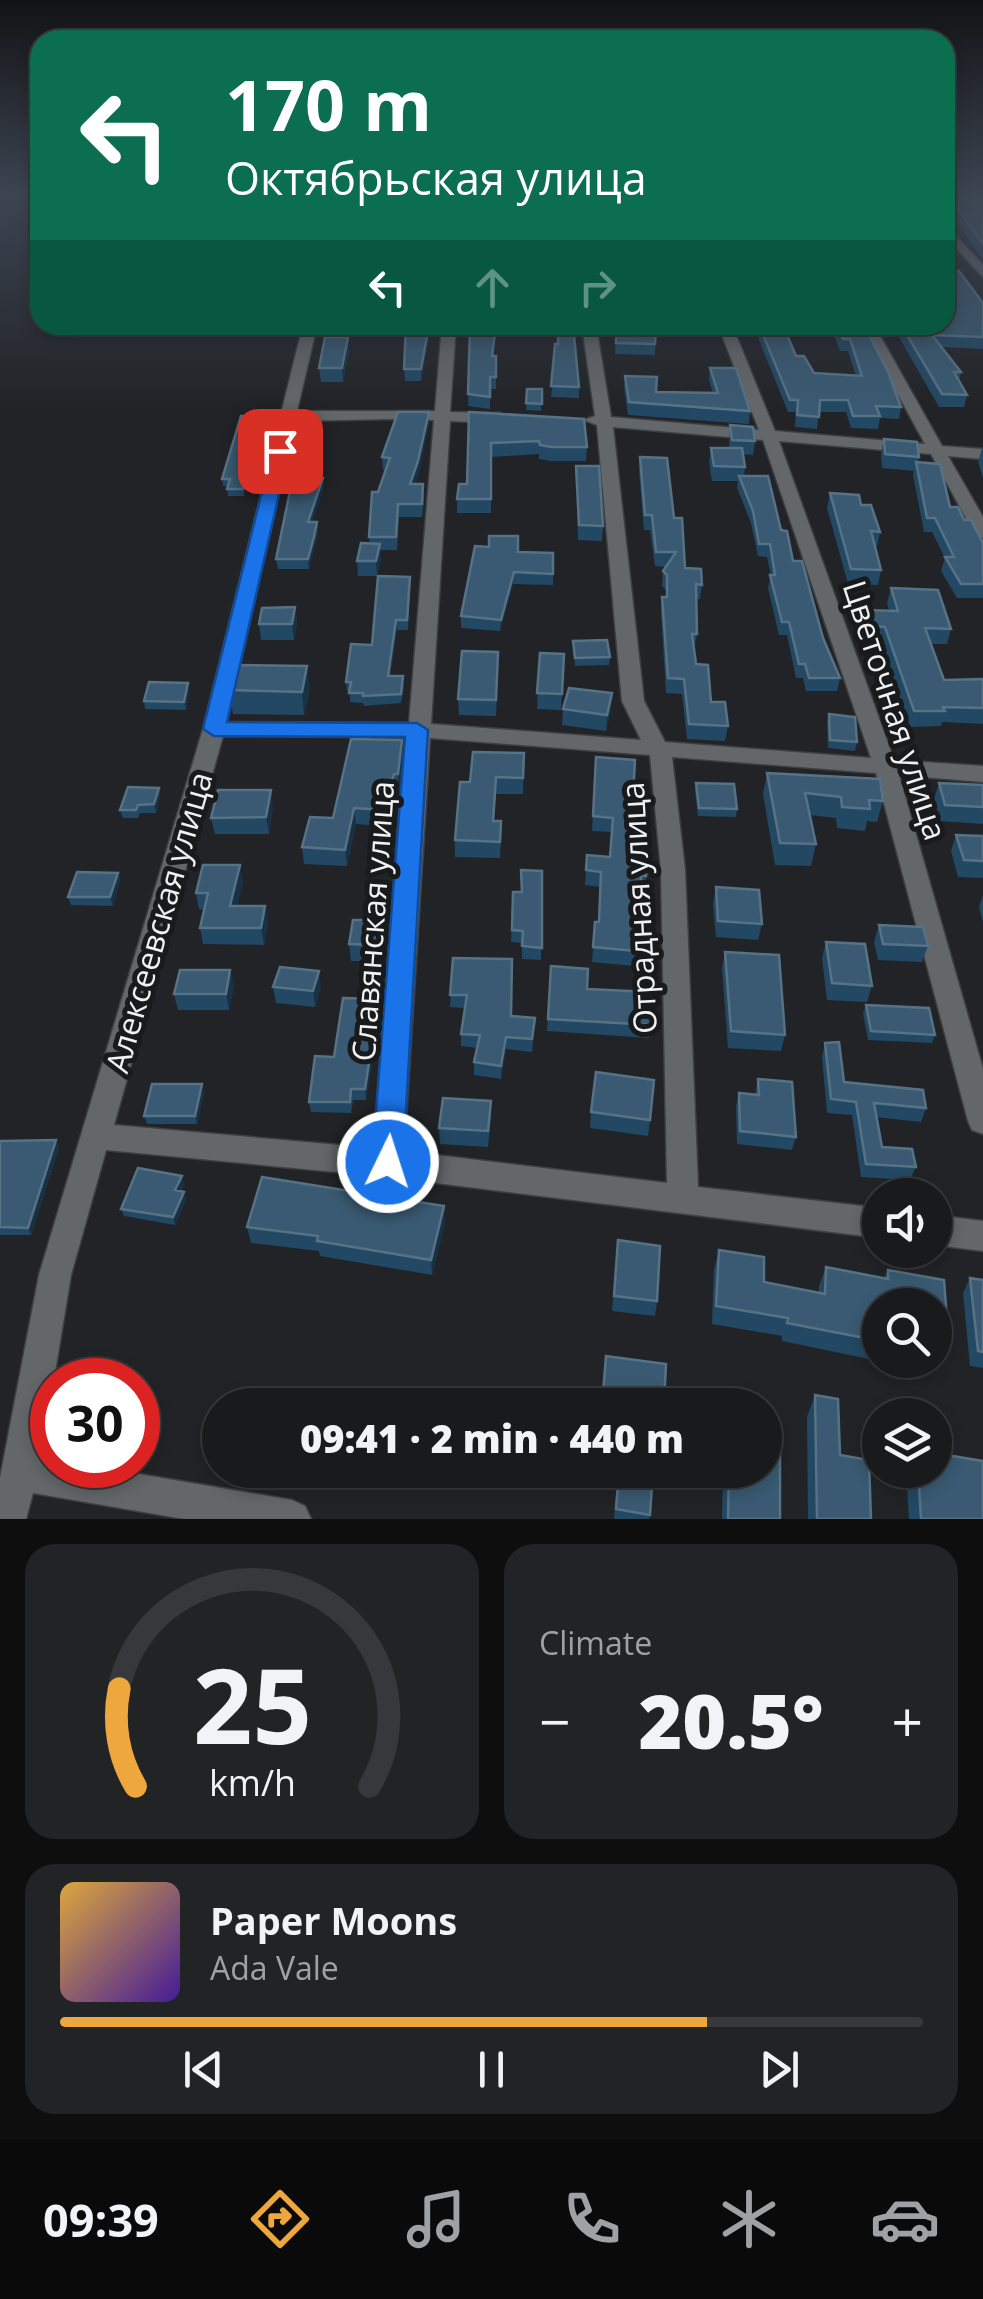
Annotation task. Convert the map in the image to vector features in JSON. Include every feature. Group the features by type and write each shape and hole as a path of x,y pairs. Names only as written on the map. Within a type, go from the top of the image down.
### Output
{"street":[{"path":"964,274 983,274"},
{"name":"Алексеевская улица","path":"6,1519 20,1472 54,1275 214,729 308,335"},
{"name":"Славянская улица","path":"388,1162 448,335"},
{"name":"Отрадная улица","path":"591,335 604,420 633,700 644,728 660,751 673,870 683,1198"},
{"name":"Цветочная улица","path":"730,335 885,766 983,1122"},
{"path":"873,335 983,533"},
{"path":"288,416 514,418"},
{"path":"568,419 983,454"},
{"path":"214,729 417,730 983,774"},
{"path":"95,1136 388,1162 862,1221"},
{"path":"952,1232 983,1236"},
{"path":"20,1472 292,1519"}],"building":[{"path":"955,271 983,303 983,337 932,335 955,335"},
{"path":"406,335 427,335 421,369 404,369"},
{"path":"470,335 495,335 492,356 496,356 496,377 490,377 490,397 468,394"},
{"path":"558,335 574,335 579,387 551,386"},
{"path":"616,335 655,335 655,344 616,343"},
{"path":"763,335 787,335 796,356 804,356 814,373 862,376 850,339 841,335 869,335 901,407 876,406 880,416 853,416 848,400 820,400 819,417 797,415 798,400 790,400"},
{"path":"907,335 932,335 961,372 954,372 967,395 942,394"},
{"path":"325,337 348,337 342,368 319,368"},
{"path":"710,368 736,368 750,411 629,402 625,376 657,377 656,392 718,393"},
{"path":"527,389 542,389 542,404 526,403"},
{"path":"398,412 429,412 410,484 423,484 422,504 398,504 396,537 369,537 372,492 378,492 390,458 382,457"},
{"path":"469,412 584,419 587,447 551,447 540,445 539,441 491,443 491,499 457,499 459,484 467,484"},
{"path":"241,416 264,416 243,489 227,489 230,479 222,479"},
{"path":"730,425 753,427 755,441 732,440"},
{"path":"884,439 917,442 919,457 885,454"},
{"path":"711,448 742,448 745,467 714,466"},
{"path":"640,457 667,458 674,518 682,518 685,568 701,569 702,585 696,584 697,634 692,634 696,664 708,665 711,702 725,702 728,726 689,724 684,679 668,678 662,597 667,597 667,575 663,571 676,552 656,552 652,515 645,515"},
{"path":"916,462 940,464 950,507 958,507 964,520 971,520 983,543 983,584 961,584 945,557 954,557 935,518 927,518"},
{"path":"576,466 599,466 603,526 579,525"},
{"path":"739,476 768,476 781,530 787,531 793,561 802,561 823,638 840,678 809,678 805,664 799,664 789,622 782,622 770,575 775,575 770,544 759,544 753,511"},
{"path":"296,477 323,478 308,522 317,522 314,537 308,559 276,559 289,496"},
{"path":"830,493 859,495 861,505 871,505 880,532 871,531 881,570 851,569"},
{"path":"489,536 518,536 518,552 553,553 553,574 514,572 501,620 461,616 475,546 489,547"},
{"path":"361,543 380,544 376,561 357,561"},
{"path":"378,576 410,577 407,620 396,620 388,676 403,676 401,694 363,696 349,693 351,682 346,682 351,644 372,645"},
{"path":"891,588 938,590 951,629 925,628 944,680 983,679 983,708 914,711 885,627 869,626 865,610 898,611"},
{"path":"295,607 292,624 259,624 262,608"},
{"path":"607,640 610,657 575,658 573,641"},
{"path":"462,651 498,652 496,700 458,699"},
{"path":"540,653 564,654 562,694 537,693"},
{"path":"235,665 307,666 302,692 229,690"},
{"path":"149,682 188,683 184,702 144,701"},
{"path":"569,688 612,693 607,715 563,709"},
{"path":"829,714 855,717 857,742 830,740"},
{"path":"351,739 402,740 398,774 394,774 384,810 354,808 345,850 302,847 310,817 333,818"},
{"path":"473,752 524,753 523,778 496,777 493,821 501,821 500,842 455,840 460,782 470,782"},
{"path":"596,757 635,760 633,795 638,796 638,846 648,847 646,876 641,875 641,926 647,926 646,952 593,947 595,922 599,922 601,872 586,870 587,855 610,857 613,818 593,816"},
{"path":"767,773 880,779 883,801 869,800 870,809 842,807 841,797 805,793 816,844 780,843"},
{"path":"696,783 734,784 737,809 699,808"},
{"path":"939,783 983,785 983,807 945,805"},
{"path":"128,787 159,788 154,804 120,810"},
{"path":"218,790 271,790 266,817 211,818"},
{"path":"956,835 983,836 983,861 964,860"},
{"path":"203,865 240,865 230,906 265,906 261,928 200,928 208,893 196,893"},
{"path":"521,870 542,871 542,948 522,946 523,931 512,930 513,892 522,892"},
{"path":"77,872 118,873 110,897 68,897"},
{"path":"716,887 759,890 762,924 718,921"},
{"path":"353,920 380,920 378,945 349,944"},
{"path":"879,925 923,927 928,946 883,944"},
{"path":"826,942 865,944 872,986 832,983"},
{"path":"725,952 779,955 785,1035 731,1031"},
{"path":"453,958 512,959 511,1016 535,1018 532,1039 506,1037 501,1066 474,1062 480,1035 461,1034 467,995 450,995"},
{"path":"551,966 588,969 587,989 650,992 651,1025 548,1019"},
{"path":"280,967 319,971 313,991 273,987"},
{"path":"180,970 230,970 226,994 174,994"},
{"path":"343,998 379,999 365,1089 351,1089 350,1102 309,1102 315,1056 334,1057"},
{"path":"866,1005 929,1008 935,1035 871,1031"},
{"path":"839,1042 844,1082 923,1090 926,1108 874,1103 882,1147 912,1149 916,1167 866,1164 856,1102 831,1099 825,1043"},
{"path":"596,1072 654,1080 650,1120 591,1112"},
{"path":"758,1079 792,1082 796,1137 740,1131 739,1093 759,1095"},
{"path":"152,1084 202,1084 195,1116 144,1116"},
{"path":"443,1098 491,1101 488,1131 439,1128"},
{"path":"56,1140 28,1228 0,1227 0,1141"},
{"path":"138,1168 182,1176 175,1190 184,1192 173,1217 121,1209"},
{"path":"262,1177 444,1206 431,1260 317,1241 318,1236 247,1227"},
{"path":"618,1240 660,1246 657,1301 614,1296"},
{"path":"719,1250 764,1257 764,1282 825,1294 826,1267 888,1279 888,1270 944,1280 945,1288 862,1288 862,1338 787,1323 788,1318 716,1306"},
{"path":"970,1278 983,1280 983,1352 978,1351"},
{"path":"606,1356 666,1364 665,1388 603,1388"},
{"path":"815,1395 838,1399 840,1455 862,1459 862,1488 870,1488 871,1519 817,1519"},
{"path":"952,1456 983,1461 983,1519 921,1519 919,1488 952,1488"},
{"path":"618,1488 652,1488 650,1515 616,1509"},
{"path":"729,1488 780,1488 780,1519 728,1519"}],"route":[{"path":"280,451 214,729 417,730 388,1162"}]}
